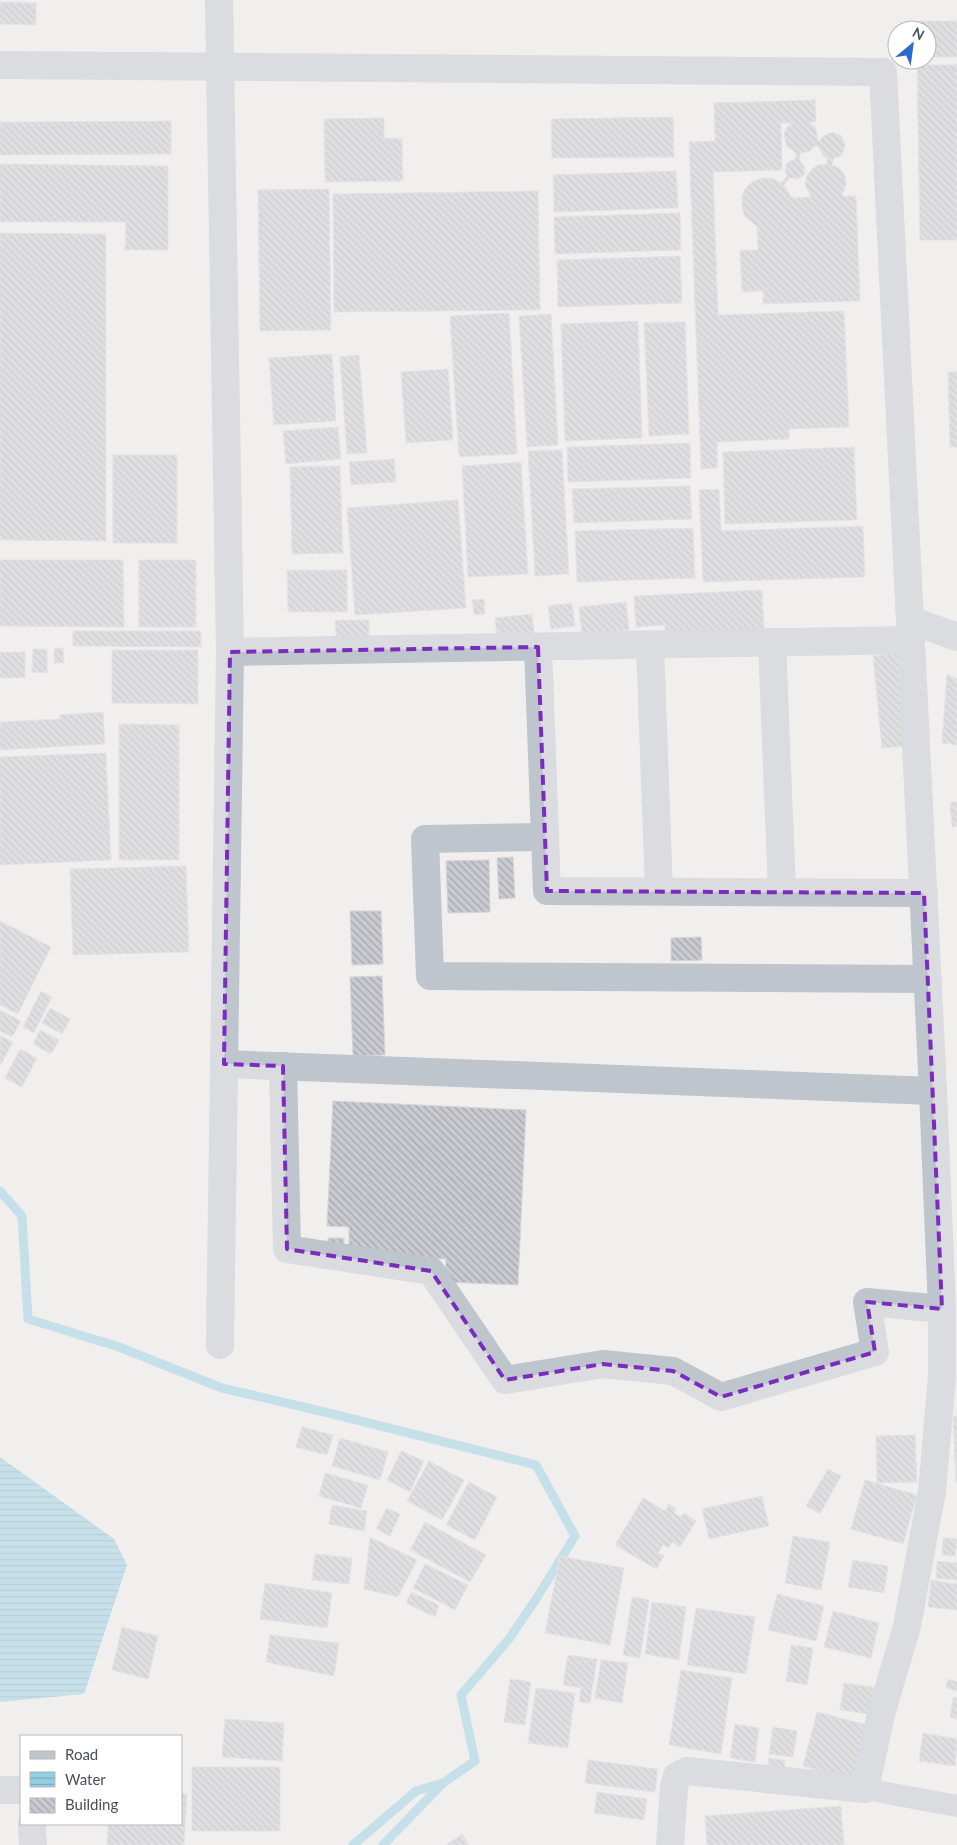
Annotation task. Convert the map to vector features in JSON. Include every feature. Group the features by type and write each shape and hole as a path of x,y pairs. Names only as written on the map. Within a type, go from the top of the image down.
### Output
{"street":[{"path":"219,0 230,652 220,1345"},
{"path":"0,65 883,72 928,979 942,1309 942,1377 932,1490 907,1626 881,1714 865,1789"},
{"path":"230,652 772,642 910,630 957,637"},
{"path":"772,642 782,892"},
{"path":"650,645 659,891"},
{"path":"538,647 547,890 924,893"},
{"path":"545,837 425,839 430,976 928,979"},
{"path":"224,1064 933,1091"},
{"path":"282,1066 287,1249 431,1271 505,1380 603,1364 673,1370 721,1397 875,1352 867,1302 942,1309"},
{"path":"670,1845 674,1788 677,1776 687,1771 865,1789 957,1806"},
{"path":"0,1790 20,1790"},
{"path":"32,1825 33,1845"}],"highlighted area":[{"path":"538,647 547,891 924,893 942,1309 867,1302 875,1352 721,1397 673,1371 603,1364 505,1380 431,1271 287,1249 283,1066 224,1064 230,652"}],"water":[{"path":"0,1457 114,1539 127,1565 84,1694 0,1702"}],"building":[{"path":"0,2 36,3 36,25 0,24"},
{"path":"937,21 957,21 957,57 937,57"},
{"path":"937,65 957,65 957,240 920,240 917,70 937,70"},
{"path":"815,100 816,122 809,122 815,127 817,140 820,141 822,137 832,132 841,136 845,145 842,155 833,159 832,165 840,169 845,176 846,184 842,196 856,196 860,301 763,304 763,291 742,292 740,250 758,250 757,226 745,217 742,208 742,198 745,189 752,182 761,178 771,178 782,183 787,175 785,171 787,163 795,159 796,153 787,146 784,134 787,127 792,123 781,123 782,170 713,172 718,315 844,311 849,427 789,429 789,439 717,442 717,468 701,469 689,142 715,141 714,103","holes":["815,146 819,147 823,156 827,158 827,164 818,165 807,176 805,184 811,197 792,198 784,185 790,178 797,179 804,175 805,167 799,160 801,153 810,151"]},
{"path":"673,117 674,157 552,158 551,119"},
{"path":"384,118 384,138 402,139 403,181 325,182 324,119"},
{"path":"171,121 171,154 0,155 0,122"},
{"path":"0,164 168,166 168,250 125,250 126,222 0,222"},
{"path":"676,171 678,208 554,212 553,175"},
{"path":"329,189 331,330 260,331 258,190"},
{"path":"538,191 540,310 334,312 333,194"},
{"path":"680,213 681,250 555,254 554,217"},
{"path":"0,233 106,234 106,541 0,540"},
{"path":"680,256 682,303 558,307 557,260"},
{"path":"509,313 517,454 459,457 450,316"},
{"path":"551,314 558,445 527,447 519,316"},
{"path":"638,321 642,438 565,441 561,324"},
{"path":"685,322 689,434 649,436 644,323"},
{"path":"332,354 336,421 274,425 269,358"},
{"path":"359,355 367,453 347,454 340,357"},
{"path":"448,369 453,440 406,443 401,372"},
{"path":"948,372 957,372 957,447 950,447"},
{"path":"338,427 341,459 286,464 283,431"},
{"path":"690,443 691,478 568,482 567,447"},
{"path":"854,447 857,520 725,524 723,452"},
{"path":"562,450 569,574 535,576 528,451"},
{"path":"113,455 177,455 177,543 113,543"},
{"path":"394,459 396,482 351,485 349,462"},
{"path":"521,462 528,574 468,577 462,466"},
{"path":"340,466 343,553 292,554 290,467"},
{"path":"690,486 692,519 574,523 572,489"},
{"path":"719,489 721,531 863,526 865,577 703,582 699,490"},
{"path":"458,500 466,608 355,615 347,508"},
{"path":"693,528 695,578 577,582 575,531"},
{"path":"0,560 123,560 124,627 0,626"},
{"path":"139,560 196,560 196,627 139,627"},
{"path":"287,570 347,570 347,612 288,612"},
{"path":"762,590 764,629 665,633 665,625 636,627 634,596"},
{"path":"484,599 485,614 474,615 472,600"},
{"path":"626,602 629,630 582,635 579,607"},
{"path":"572,603 575,626 551,629 548,606"},
{"path":"532,614 534,633 497,637 495,618"},
{"path":"335,620 369,620 369,637 336,637"},
{"path":"73,631 201,631 201,647 73,646"},
{"path":"63,648 64,663 54,663 54,649"},
{"path":"33,649 47,649 47,673 32,672"},
{"path":"112,650 198,650 198,704 112,703"},
{"path":"0,652 25,652 25,678 0,678"},
{"path":"900,653 909,746 882,748 873,656"},
{"path":"947,674 957,679 957,745 942,743"},
{"path":"103,712 105,744 0,750 0,722 60,719 59,715"},
{"path":"119,724 179,725 179,860 119,860"},
{"path":"106,753 111,860 0,865 0,757"},
{"path":"950,802 957,802 957,826 952,827"},
{"path":"513,857 515,898 499,899 497,858"},
{"path":"489,860 490,912 448,913 446,861"},
{"path":"186,866 189,952 73,955 70,869"},
{"path":"350,911 381,911 383,964 352,965"},
{"path":"0,921 51,947 18,1014 0,1005"},
{"path":"701,937 702,960 671,961 671,938"},
{"path":"382,976 385,1055 353,1056 350,977"},
{"path":"41,991 52,997 34,1033 23,1027"},
{"path":"50,1008 70,1019 62,1034 42,1023"},
{"path":"0,1010 21,1021 12,1037 0,1031"},
{"path":"40,1030 59,1040 51,1054 33,1044"},
{"path":"0,1036 13,1042 0,1066"},
{"path":"20,1049 37,1058 22,1087 5,1078"},
{"path":"333,1101 526,1110 518,1285 445,1282 446,1259 349,1254 349,1227 327,1226"},
{"path":"328,1238 344,1238 343,1253 327,1252"},
{"path":"953,1416 957,1416 957,1483 956,1483"},
{"path":"302,1427 333,1435 327,1455 296,1447"},
{"path":"915,1435 917,1482 877,1483 876,1436"},
{"path":"340,1438 388,1452 380,1480 332,1466"},
{"path":"401,1451 424,1461 410,1492 387,1480"},
{"path":"429,1461 464,1480 442,1520 407,1501"},
{"path":"828,1469 841,1476 820,1514 806,1506"},
{"path":"325,1473 368,1485 361,1508 319,1496"},
{"path":"865,1480 917,1495 903,1544 851,1529"},
{"path":"469,1482 497,1497 475,1540 446,1525"},
{"path":"762,1496 769,1526 709,1539 702,1509"},
{"path":"643,1498 665,1511 669,1504 676,1509 674,1513 681,1517 684,1513 696,1521 680,1547 672,1542 669,1548 663,1545 658,1553 664,1556 656,1569 615,1545"},
{"path":"332,1505 367,1511 364,1531 329,1524"},
{"path":"387,1508 400,1514 390,1536 376,1529"},
{"path":"425,1522 486,1555 470,1582 410,1550"},
{"path":"793,1536 830,1542 821,1590 785,1583"},
{"path":"370,1537 417,1560 398,1597 364,1589"},
{"path":"943,1538 957,1539 955,1556 942,1555"},
{"path":"315,1554 352,1558 349,1584 312,1580"},
{"path":"560,1556 624,1568 610,1645 545,1633"},
{"path":"853,1560 888,1566 884,1593 848,1587"},
{"path":"937,1561 957,1563 957,1580 936,1578"},
{"path":"425,1564 468,1585 455,1610 413,1588"},
{"path":"931,1580 957,1584 957,1610 928,1607"},
{"path":"265,1583 332,1593 327,1628 260,1619"},
{"path":"411,1592 439,1605 435,1617 406,1603"},
{"path":"777,1594 824,1606 816,1641 768,1630"},
{"path":"632,1597 649,1600 640,1658 623,1655"},
{"path":"652,1602 686,1607 679,1660 645,1654"},
{"path":"696,1608 755,1617 746,1674 687,1665"},
{"path":"833,1611 879,1623 871,1658 824,1647"},
{"path":"122,1627 158,1636 148,1679 112,1670"},
{"path":"270,1635 339,1643 334,1676 266,1662"},
{"path":"791,1645 813,1648 807,1685 786,1681"},
{"path":"568,1655 597,1659 590,1703 579,1702 581,1688 563,1685"},
{"path":"601,1660 628,1663 622,1703 595,1698"},
{"path":"681,1670 732,1678 721,1754 669,1745"},
{"path":"510,1679 531,1682 525,1725 504,1722"},
{"path":"948,1679 957,1682 957,1691 946,1688"},
{"path":"844,1683 879,1688 875,1715 840,1710"},
{"path":"536,1688 575,1693 568,1748 528,1743"},
{"path":"953,1697 957,1698 957,1719 950,1717"},
{"path":"817,1712 871,1726 856,1780 803,1766"},
{"path":"225,1719 284,1723 282,1761 222,1757"},
{"path":"735,1724 759,1728 755,1762 730,1758"},
{"path":"773,1727 797,1731 793,1757 769,1754"},
{"path":"923,1733 957,1739 955,1766 919,1761"},
{"path":"769,1758 785,1760 784,1769 768,1767"},
{"path":"588,1760 658,1769 655,1792 585,1783"},
{"path":"192,1767 280,1767 280,1831 192,1831"},
{"path":"597,1792 647,1799 644,1820 594,1813"},
{"path":"182,1793 187,1794 184,1845 107,1845 108,1825 182,1825"},
{"path":"841,1806 844,1845 707,1845 705,1816"},
{"path":"462,1834 469,1845 446,1845"}],"waterway":[{"path":"0,1191 22,1216 28,1319 119,1347 222,1388 536,1465 575,1536 509,1639 461,1695 475,1761 443,1783"},
{"path":"353,1845 416,1791 443,1783 383,1845"}]}
